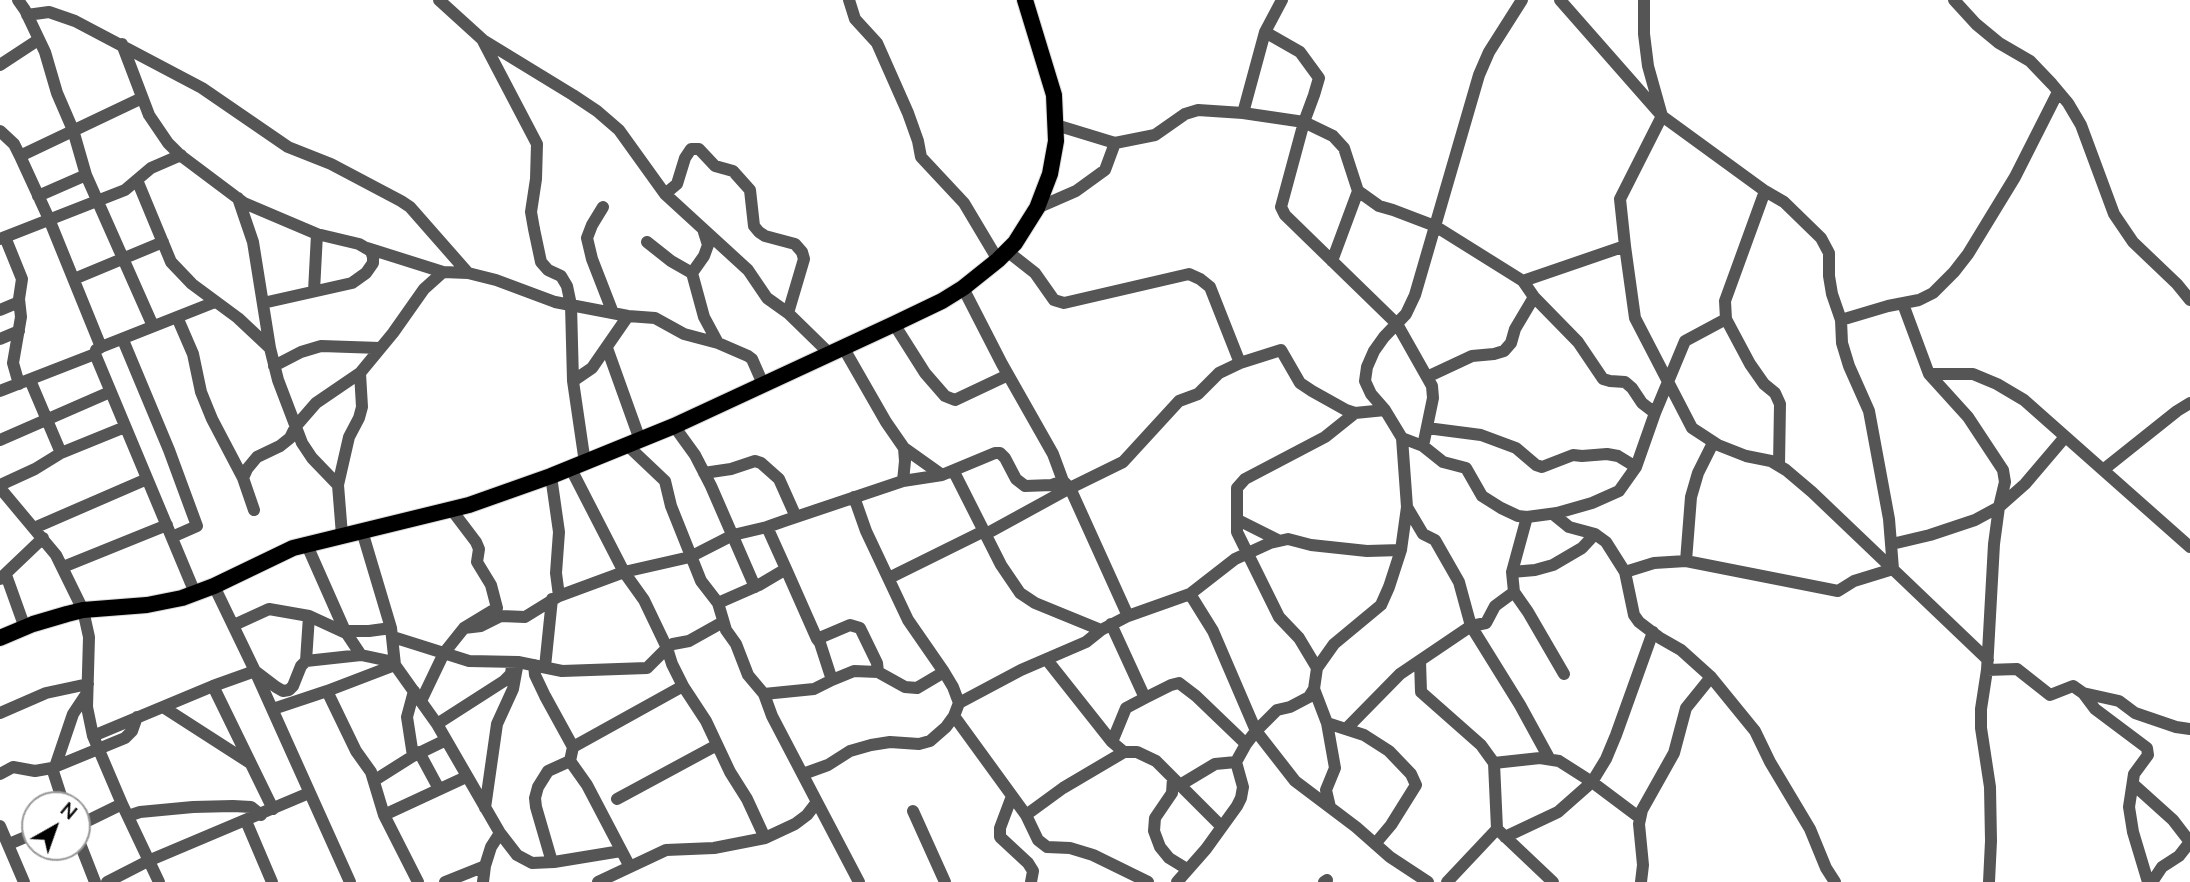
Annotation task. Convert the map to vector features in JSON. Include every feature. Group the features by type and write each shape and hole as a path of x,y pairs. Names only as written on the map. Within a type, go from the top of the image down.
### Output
{"main road":[{"path":"0,638 51,618 83,610 147,605 195,593 293,548 469,505 551,476 674,426 894,324 963,288 1003,256 1025,228 1037,208 1050,174 1056,141 1054,95 1025,0"}],"street":[{"path":"18,0 45,52 57,93 74,130 86,176 153,326"},
{"path":"439,0 483,40 545,76 597,111 619,130 664,194 748,270 767,298 836,350 904,448 948,473 1020,593 1035,603 1106,627 1144,698"},
{"path":"849,0 855,19 877,43 908,113 921,157 964,203 1003,256 1035,273 1054,300 1064,303 1189,274 1210,287 1240,363"},
{"path":"1243,113 1265,32 1282,0"},
{"path":"1236,762 1214,764 1176,781 1172,793 1155,818 1154,831 1160,847 1183,877 1241,798 1242,787 1236,762 1246,744 1277,710 1305,699 1314,689 1318,668 1334,644 1381,605 1389,587 1401,550 1407,507 1402,438 1385,410 1371,394 1365,381 1367,367 1384,337 1406,314 1415,295 1479,75 1489,52 1522,0"},
{"path":"1560,0 1662,116 1784,202 1814,228 1821,238 1829,253 1829,276 1841,320 1842,344 1870,411 1892,544 1893,569"},
{"path":"1643,0 1648,66 1662,116 1620,199 1625,246 1635,318 1692,428 1713,443 1779,465 1812,492 1893,569 1988,665 2017,668 2050,695 2073,686 2095,709 2148,750 2148,755 2134,774 2130,818 2150,882"},
{"path":"1954,0 1976,24 1999,43 2042,71 2059,92 2081,125 2114,214 2133,242 2190,300"},
{"path":"27,15 49,12 61,15 122,44 202,88 288,147 331,164 410,207 468,273"},
{"path":"1265,32 1300,52 1318,78 1281,206 1285,215 1397,324 1432,386 1433,398 1423,446"},
{"path":"0,65 38,40"},
{"path":"483,40 537,144 531,212 541,262 564,280 571,305 578,466 624,572 644,600 683,686 706,721 765,838"},
{"path":"122,44 142,98 158,130 181,156 251,206 317,234 443,272 468,273 555,302 628,316 654,318 684,334 718,343 752,359 763,384"},
{"path":"1841,320 1919,300 1933,293 1954,272 2015,177 2059,92"},
{"path":"20,156 142,98"},
{"path":"1056,125 1115,143 1155,135 1185,114 1198,110 1304,122 1333,136 1344,148 1358,191 1379,206 1435,226 1523,281 1534,297 1578,341 1603,379 1625,382 1642,403 1655,413"},
{"path":"0,131 14,144 74,279 110,392 195,593"},
{"path":"1037,208 1076,191 1105,170 1115,143"},
{"path":"664,194 677,184 685,158 691,149 699,149 715,166 733,171 750,190 754,226 759,232 795,244 802,252 804,259 788,313"},
{"path":"61,453 46,419 13,363 21,317 20,273 3,238 99,202 125,190 151,168 181,156"},
{"path":"38,196 86,176"},
{"path":"137,180 171,262 179,272 238,318 270,348"},
{"path":"1332,261 1358,191"},
{"path":"1765,191 1725,301 1726,319 1750,364 1764,384 1775,393 1780,404 1779,465"},
{"path":"238,198 253,242 274,366 302,443 312,458 338,485"},
{"path":"603,207 587,238 592,259 613,313"},
{"path":"692,273 708,245 703,229"},
{"path":"314,291 317,234"},
{"path":"74,279 163,242"},
{"path":"647,242 670,261 692,273 704,317 718,343"},
{"path":"1523,281 1625,246"},
{"path":"263,303 352,283 361,278 373,263 373,257 367,248"},
{"path":"243,478 257,457 290,438 296,426 316,403 360,373 424,289 443,272"},
{"path":"963,288 1053,454 1128,616"},
{"path":"1427,377 1472,356 1504,351 1511,343 1515,329 1534,297"},
{"path":"0,391 215,302"},
{"path":"0,310 19,303"},
{"path":"1903,304 1929,374 1968,417 2003,470 2006,482 1998,507 1988,665 1981,709 1981,728 1990,787 1992,841 1989,882"},
{"path":"573,381 592,368 628,316"},
{"path":"177,317 193,354 201,392 243,478 254,510"},
{"path":"1402,438 1423,446 1443,462 1466,468 1482,496 1511,514 1527,517 1553,514 1592,503 1619,491 1636,467 1685,341 1726,319"},
{"path":"894,324 918,363 945,396 954,400 1008,375"},
{"path":"0,339 19,331"},
{"path":"63,567 169,531 197,526 123,340"},
{"path":"274,366 321,346 380,348"},
{"path":"607,348 634,442 665,481 701,581 718,603 723,622 736,644 748,675 764,694 772,716 859,882"},
{"path":"889,578 985,532 1066,484 1124,462 1179,401 1198,394 1219,373 1240,363 1281,350 1300,383 1346,411 1355,413 1385,410"},
{"path":"342,535 338,485 349,438 362,407 360,373"},
{"path":"1929,374 1973,374 2024,400 2190,547"},
{"path":"0,440 110,392"},
{"path":"2103,470 2190,403"},
{"path":"1318,668 1299,638 1279,617 1237,532 1237,488 1245,479 1325,437 1355,413"},
{"path":"674,426 695,455 755,587"},
{"path":"125,427 61,453 0,486 63,567 83,610 89,637 87,707 93,736 159,882"},
{"path":"1427,428 1480,435 1516,448 1535,465 1542,467 1573,455 1607,454 1618,456 1636,467"},
{"path":"1892,544 1975,520 1998,507 2025,484 2065,437"},
{"path":"1686,561 1691,497 1698,472 1713,443"},
{"path":"903,481 904,448"},
{"path":"464,628 481,626 501,616 522,618 555,597 624,572 690,556 733,535 767,527 903,481 948,473 995,453 1000,453 1016,479 1024,486 1066,484"},
{"path":"704,473 731,469 755,461 761,463 779,479 796,517"},
{"path":"551,476 559,532 555,597 540,666 535,675 573,747 570,761 587,785 630,867"},
{"path":"25,628 3,577 39,533 147,479"},
{"path":"854,497 866,531 914,631 953,687 956,709 1026,815 1038,839 1047,848 1070,848 1093,855 1148,882"},
{"path":"1407,507 1423,534 1435,540 1458,582 1471,626 1549,758"},
{"path":"439,789 416,754 407,717 444,653 464,628 497,608 491,585 477,562 479,549 476,542 451,509"},
{"path":"1553,514 1569,527 1601,537 1612,549 1625,572 1634,615 1639,622 1681,650 1711,677 1755,731 1810,829 1826,868 1835,882"},
{"path":"1527,517 1512,572 1514,592 1564,674"},
{"path":"1238,520 1278,540"},
{"path":"767,527 817,639 832,680"},
{"path":"362,531 392,633 395,663 437,724 509,847 533,863 621,851"},
{"path":"1512,572 1553,565 1582,548 1595,534"},
{"path":"803,774 828,765 850,751 871,745 890,742 919,744 930,741 941,733 956,709 1021,670 1086,642 1106,627 1128,616 1190,594 1247,553 1278,540 1288,539 1311,545 1367,551 1401,550"},
{"path":"306,544 345,632 361,655"},
{"path":"1625,572 1654,563 1686,561 1838,591 1854,581 1893,569"},
{"path":"718,603 755,587 786,569"},
{"path":"214,586 256,671 350,882"},
{"path":"1346,729 1400,674 1471,626 1486,622 1495,606 1514,592"},
{"path":"1190,594 1213,631 1256,731 1295,781 1390,857 1428,882"},
{"path":"234,625 269,609 309,616 345,632 392,633 444,653 477,662 515,662 562,671 647,668 673,644 689,641 723,622"},
{"path":"306,661 309,616"},
{"path":"817,639 850,625 860,628 873,652 878,672"},
{"path":"1447,882 1501,833 1558,812 1592,782 1616,735 1653,632"},
{"path":"256,671 276,687 286,690 293,686 300,666 306,661 361,655 395,663"},
{"path":"1047,660 1111,742 1124,752"},
{"path":"1420,661 1421,692 1481,746 1494,763 1501,833 1553,882"},
{"path":"437,724 504,681 515,662"},
{"path":"485,808 497,724 513,689 515,662"},
{"path":"273,709 327,691 395,663"},
{"path":"93,736 213,685 256,671"},
{"path":"764,694 814,689 854,671 878,672 911,688 917,688 944,672"},
{"path":"1641,882 1642,810 1674,753 1686,708 1711,677"},
{"path":"1111,742 1126,708 1171,684 1179,683 1246,744"},
{"path":"213,685 250,763 267,812"},
{"path":"573,747 683,686"},
{"path":"0,713 46,693 87,689"},
{"path":"60,791 54,767 74,714 87,689"},
{"path":"1314,689 1327,723 1335,768 1326,790 1330,807"},
{"path":"327,691 356,751 371,772 384,815 418,882"},
{"path":"2083,694 2119,701 2135,713 2190,729"},
{"path":"163,707 250,763"},
{"path":"0,774 13,767 35,771 54,767 130,735 137,717"},
{"path":"1327,723 1364,735 1389,751 1411,774 1416,785 1391,825 1375,844"},
{"path":"374,780 416,754 446,740"},
{"path":"617,799 718,746"},
{"path":"1026,815 1063,788 1124,752 1137,752 1156,761 1222,827"},
{"path":"1494,763 1549,758 1559,761 1640,818"},
{"path":"552,862 536,807 536,798 538,787 548,771 570,761"},
{"path":"384,815 466,777"},
{"path":"2133,784 2173,820 2190,842 2179,856 2162,867 2150,882"},
{"path":"107,882 309,793"},
{"path":"1012,796 1000,828 1000,837 1028,863 1033,871 1031,882"},
{"path":"598,882 666,850 714,848 765,838 795,824 807,815 817,802"},
{"path":"91,821 125,810 140,812 233,806 251,807 267,812"},
{"path":"913,811 945,882"},
{"path":"246,821 272,882"},
{"path":"0,826 24,882"},
{"path":"483,882 491,847 500,833"},
{"path":"9,844 21,839"},
{"path":"87,861 95,882"},
{"path":"445,882 485,866"}]}
